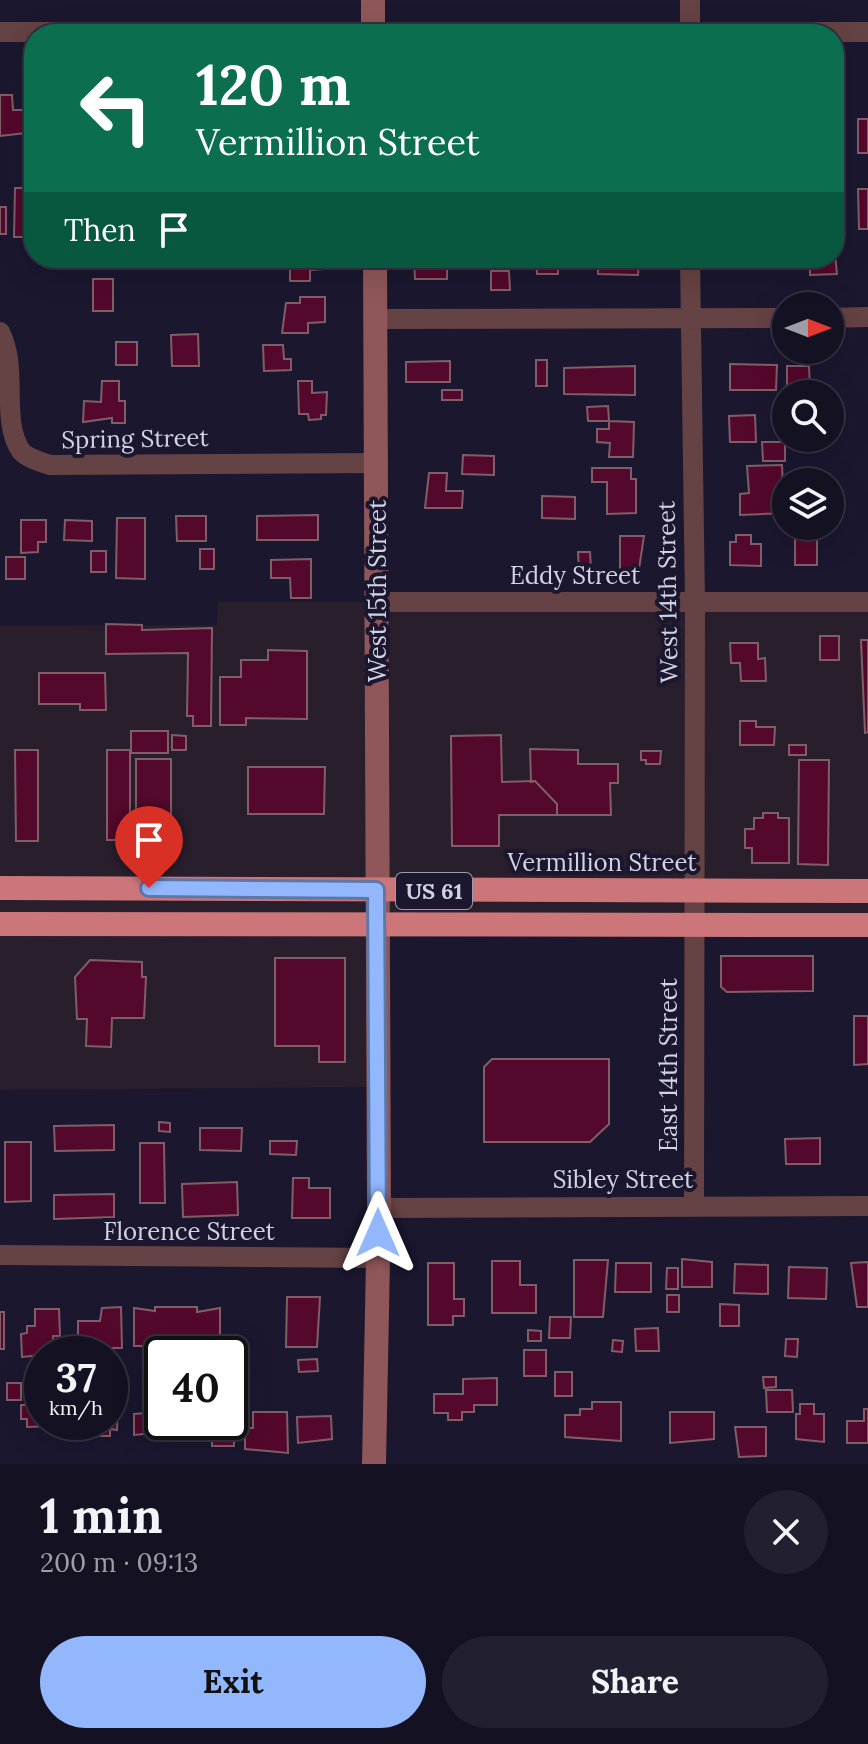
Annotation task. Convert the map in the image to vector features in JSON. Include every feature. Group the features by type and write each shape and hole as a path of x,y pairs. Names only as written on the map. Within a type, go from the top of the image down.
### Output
{"highway":[{"name":"Vermillion Street","path":"0,888 868,891"},
{"name":"US 61","path":"0,924 868,925"}],"street":[{"path":"373,0 373,24"},
{"path":"690,0 690,24"},
{"path":"0,32 24,32"},
{"path":"844,32 868,32"},
{"name":"West 15th Street","path":"374,1464 379,1208 375,268"},
{"name":"West 14th Street","path":"690,268 696,925"},
{"path":"844,318 868,317"},
{"path":"376,319 772,318"},
{"name":"Spring Street","path":"0,332 9,350 10,427 22,453 50,465 378,463"},
{"name":"Eddy Street","path":"378,602 868,602"},
{"name":"East 14th Street","path":"694,1206 696,925"},
{"name":"Sibley Street","path":"379,1208 868,1206"},
{"name":"Florence Street","path":"0,1255 378,1258"}],"shaded area":[{"path":"218,602 868,602 868,925 376,924 377,1087 0,1090 0,626 217,625"}],"building":[{"path":"0,95 12,95 13,110 24,110 24,133 0,136"},
{"path":"858,119 868,119 868,153 858,153"},
{"path":"15,188 24,188 24,237 14,237"},
{"path":"858,189 868,189 868,229 859,229"},
{"path":"0,207 6,207 6,234 0,234"},
{"path":"290,268 324,268 310,270 310,281 290,281"},
{"path":"414,268 447,268 447,279 415,279"},
{"path":"537,268 558,268 558,274 537,274"},
{"path":"598,268 638,268 638,275 598,274"},
{"path":"810,268 836,268 837,274 810,275"},
{"path":"491,271 509,271 510,290 491,290"},
{"path":"93,279 113,279 113,311 93,311"},
{"path":"300,297 325,297 325,322 308,323 308,333 282,333 286,303 300,303"},
{"path":"198,334 199,366 172,366 171,335"},
{"path":"116,342 137,342 137,365 116,365"},
{"path":"263,345 283,345 284,359 291,359 291,370 264,371"},
{"path":"536,360 547,360 547,386 536,386"},
{"path":"450,361 450,382 406,382 406,362"},
{"path":"730,364 777,365 772,390 730,390"},
{"path":"635,366 635,395 564,394 564,368"},
{"path":"787,366 809,366 810,380 787,380"},
{"path":"102,381 119,381 119,401 125,401 125,423 112,423 112,418 83,422 84,401 101,402"},
{"path":"298,381 312,381 312,393 327,392 326,415 321,415 321,419 309,420 308,414 299,414"},
{"path":"442,390 462,390 462,400 442,400"},
{"path":"608,406 609,421 588,421 587,407"},
{"path":"755,415 756,442 730,442 729,416"},
{"path":"609,421 634,422 633,457 609,457 610,443 597,442 597,429 609,429"},
{"path":"762,442 772,442 772,452 785,452 785,461 763,461"},
{"path":"463,455 494,456 494,475 462,474"},
{"path":"782,465 782,468 772,468 772,514 740,515 740,494 749,493 747,466"},
{"path":"592,468 631,468 631,479 636,479 636,513 607,514 607,482 592,482"},
{"path":"429,473 447,473 446,491 463,491 462,508 425,508"},
{"path":"542,496 575,497 575,519 542,518"},
{"path":"318,515 318,540 257,540 257,516"},
{"path":"176,516 206,516 206,541 177,541"},
{"path":"117,518 145,518 145,579 116,578"},
{"path":"21,520 46,520 46,542 38,542 38,552 21,553"},
{"path":"65,520 92,521 92,541 64,540"},
{"path":"736,535 751,535 751,544 761,544 761,566 730,565 730,542 736,542"},
{"path":"620,536 644,536 639,569 620,569"},
{"path":"795,540 817,540 817,565 795,565"},
{"path":"200,549 214,549 214,569 200,569"},
{"path":"91,551 106,551 106,572 91,572"},
{"path":"578,552 590,552 591,570 579,571"},
{"path":"6,557 25,557 25,579 6,579"},
{"path":"311,559 311,598 291,598 290,578 271,578 271,560"},
{"path":"106,624 142,625 142,630 212,628 211,726 193,726 193,716 187,716 188,653 106,654"},
{"path":"820,636 839,636 839,660 820,660"},
{"path":"861,640 868,640 868,732 865,733"},
{"path":"730,643 758,643 758,659 765,658 766,681 741,681 740,663 731,663"},
{"path":"268,650 307,651 307,719 246,718 246,725 220,725 220,677 241,677 241,660 268,660"},
{"path":"39,673 105,673 106,710 80,710 80,704 39,704"},
{"path":"740,721 756,721 756,727 775,727 774,745 740,745"},
{"path":"131,731 168,731 168,753 131,753"},
{"path":"172,735 186,736 186,750 172,750"},
{"path":"501,735 502,782 535,781 557,804 557,815 499,815 499,846 452,846 451,736"},
{"path":"789,745 806,745 806,755 789,755"},
{"path":"530,749 578,750 578,764 618,764 618,783 610,783 611,815 557,815 557,804 535,781 531,782"},
{"path":"15,750 38,750 38,841 16,841"},
{"path":"107,750 130,750 130,840 107,840"},
{"path":"641,751 661,751 660,764 646,764 646,760 641,760"},
{"path":"136,759 171,759 171,862 136,862"},
{"path":"799,760 829,760 828,865 798,864"},
{"path":"248,767 325,767 324,814 248,814"},
{"path":"763,813 778,813 778,818 789,818 789,863 752,863 752,848 745,848 745,829 754,829 754,818 763,818"},
{"path":"721,956 813,956 813,991 727,992 721,987"},
{"path":"275,958 345,958 345,1062 319,1062 319,1046 275,1046"},
{"path":"90,960 142,962 142,977 146,977 144,1018 112,1018 111,1047 86,1046 87,1019 77,1019 75,977"},
{"path":"854,1016 868,1016 868,1064 854,1065"},
{"path":"492,1059 609,1059 609,1124 590,1142 484,1142 484,1067"},
{"path":"159,1122 170,1123 170,1132 159,1131"},
{"path":"114,1125 114,1150 55,1151 54,1126"},
{"path":"200,1128 242,1128 241,1151 200,1150"},
{"path":"820,1138 820,1164 786,1164 785,1139"},
{"path":"270,1141 297,1141 296,1155 270,1154"},
{"path":"5,1142 31,1142 31,1201 5,1202"},
{"path":"140,1143 164,1143 165,1203 140,1203"},
{"path":"293,1178 309,1178 309,1188 330,1188 330,1218 292,1218"},
{"path":"237,1182 238,1215 183,1217 182,1184"},
{"path":"114,1194 114,1217 54,1219 54,1195"},
{"path":"682,1259 712,1262 712,1287 682,1287"},
{"path":"574,1260 608,1260 603,1317 574,1317"},
{"path":"492,1261 520,1261 520,1285 536,1285 536,1313 492,1313"},
{"path":"868,1262 868,1307 857,1307 851,1263"},
{"path":"428,1263 454,1263 454,1299 464,1299 464,1316 453,1316 453,1325 428,1325"},
{"path":"616,1263 651,1263 651,1292 615,1292"},
{"path":"735,1264 768,1265 768,1294 734,1293"},
{"path":"789,1267 827,1268 826,1299 788,1298"},
{"path":"667,1268 678,1268 678,1289 666,1289"},
{"path":"667,1295 679,1295 679,1312 667,1312"},
{"path":"287,1297 320,1297 317,1347 286,1347"},
{"path":"720,1304 739,1305 739,1326 720,1326"},
{"path":"121,1307 122,1336 78,1336 78,1321 100,1321 102,1308"},
{"path":"155,1307 197,1307 197,1312 220,1308 220,1336 144,1336 144,1346 134,1346 134,1308 155,1311"},
{"path":"35,1309 59,1309 60,1336 24,1336 22,1357 21,1334 27,1333 27,1326 35,1326"},
{"path":"0,1312 4,1312 4,1349 0,1349"},
{"path":"550,1317 571,1317 570,1338 549,1338"},
{"path":"658,1328 659,1351 636,1351 635,1329"},
{"path":"528,1330 541,1331 541,1341 528,1341"},
{"path":"786,1339 798,1339 797,1357 785,1356"},
{"path":"613,1340 623,1341 622,1352 612,1351"},
{"path":"524,1350 546,1350 546,1376 524,1376"},
{"path":"317,1359 318,1371 299,1372 298,1360"},
{"path":"555,1372 572,1372 572,1396 555,1396"},
{"path":"763,1377 776,1377 776,1387 764,1388"},
{"path":"497,1378 497,1405 474,1405 474,1412 462,1412 462,1420 448,1420 448,1413 434,1413 434,1394 463,1394 463,1379"},
{"path":"7,1383 21,1383 21,1400 7,1400"},
{"path":"766,1390 792,1390 793,1412 767,1412"},
{"path":"592,1402 621,1402 621,1441 565,1437 565,1415 580,1415 580,1409 592,1409"},
{"path":"800,1404 814,1404 814,1414 824,1414 824,1442 796,1439 796,1414 800,1414"},
{"path":"21,1405 24,1405 24,1419 21,1419"},
{"path":"864,1409 868,1409 868,1443 847,1443 847,1421 864,1421"},
{"path":"253,1412 287,1412 288,1453 245,1449 248,1428 253,1428"},
{"path":"670,1412 714,1412 714,1439 670,1443"},
{"path":"144,1413 144,1434 134,1435 134,1414"},
{"path":"331,1416 332,1439 298,1443 297,1417"},
{"path":"735,1427 766,1427 766,1456 739,1457"},
{"path":"212,1440 234,1440 234,1446 212,1446"}],"route":[{"path":"149,888 376,890 378,1233"}]}
